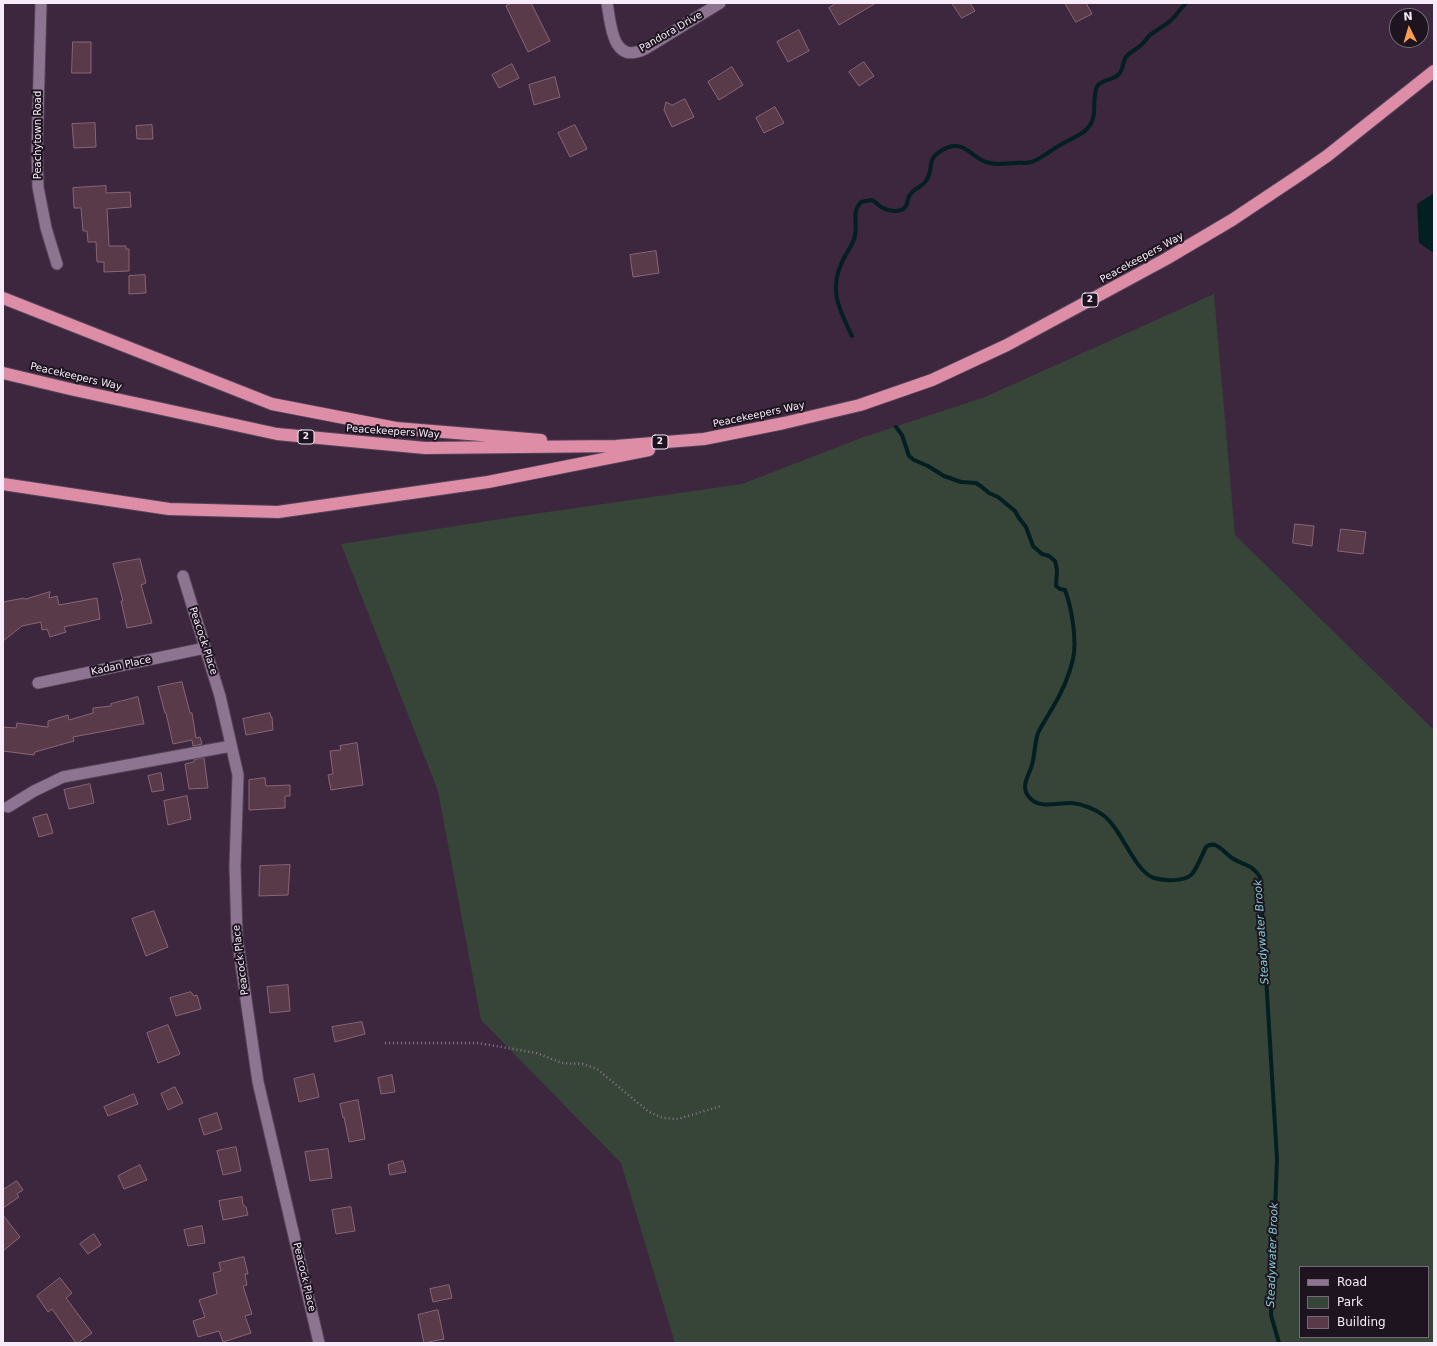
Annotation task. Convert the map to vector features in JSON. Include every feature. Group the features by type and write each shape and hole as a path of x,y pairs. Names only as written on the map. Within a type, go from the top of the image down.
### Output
{"highway":[{"name":"Peacekeepers Way","path":"3,373 277,434 425,448 616,446 704,439 784,423 860,405 932,380 1007,345 1166,259 1232,220 1327,156 1434,71"},
{"path":"3,298 272,404 396,428 616,446"},
{"path":"3,484 169,509 278,512 488,482 704,439"}],"street":[{"name":"Peachytown Road","path":"41,3 37,151 38,187 44,221 57,264"},
{"name":"Pandora Drive","path":"607,3 616,43 624,51 635,53 645,49 720,3"},
{"name":"Peacock Place","path":"183,576 220,696 238,776 235,866 237,937 260,1089 319,1343"},
{"name":"Kadan Place","path":"38,683 205,648"},
{"path":"8,807 34,791 63,777 231,746"}],"path":[{"path":"385,1043 478,1043 537,1054 562,1063 583,1064 597,1069 649,1112 663,1118 678,1119 721,1106"}],"green space":[{"path":"1214,294 1235,535 1434,730 1434,1343 675,1343 621,1163 481,1020 438,791 341,544 520,516 742,484 861,438 985,397"}],"shaded area":[{"path":"1434,193 1434,253 1419,243 1417,204"}],"building":[{"path":"512,3 531,3 550,41 528,52 506,6"},
{"path":"837,3 876,3 839,25 829,8"},
{"path":"952,3 970,3 975,11 962,18"},
{"path":"1065,3 1086,3 1092,14 1076,22"},
{"path":"799,30 809,51 788,62 777,42"},
{"path":"73,42 91,42 91,73 72,73"},
{"path":"864,62 874,76 859,86 849,72"},
{"path":"512,64 519,78 499,88 492,75"},
{"path":"732,67 743,85 719,100 708,82"},
{"path":"555,77 560,97 534,105 529,85"},
{"path":"685,99 694,117 672,127 664,110 666,102 672,105"},
{"path":"775,107 784,123 764,133 756,118"},
{"path":"95,123 96,147 74,148 72,124"},
{"path":"152,125 153,139 137,139 136,126"},
{"path":"575,125 587,149 570,157 558,133"},
{"path":"106,186 106,193 130,192 131,207 107,209 109,246 126,246 126,249 129,249 129,271 104,272 104,262 97,262 96,242 88,242 87,231 83,231 81,208 74,208 73,188"},
{"path":"656,251 659,273 633,277 630,255"},
{"path":"145,275 146,293 129,294 129,276"},
{"path":"1295,524 1314,526 1312,546 1293,543"},
{"path":"1341,529 1366,532 1363,554 1338,551"},
{"path":"140,559 146,583 141,585 152,623 127,628 121,601 123,601 113,564"},
{"path":"50,592 49,598 57,596 59,605 97,598 100,619 64,627 66,632 50,637 47,629 42,630 41,622 22,626 3,641 3,602 25,599"},
{"path":"182,682 190,713 192,713 196,738 200,737 202,744 193,746 192,740 173,744 158,687"},
{"path":"138,697 144,724 73,737 74,741 35,752 34,755 3,751 3,727 16,728 17,723 48,727 48,721 68,715 69,720 93,713 93,708 111,706 111,704"},
{"path":"270,713 272,717 273,730 246,735 243,719"},
{"path":"357,743 363,785 331,790 328,775 333,774 330,751 341,750 340,746"},
{"path":"204,758 208,788 189,789 185,764"},
{"path":"161,773 164,790 152,792 148,776"},
{"path":"265,778 266,786 290,785 290,796 285,796 285,808 249,810 249,780"},
{"path":"90,784 94,803 69,809 64,790"},
{"path":"187,796 191,819 168,825 164,801"},
{"path":"47,814 53,833 39,837 33,818"},
{"path":"290,865 288,895 259,896 260,866"},
{"path":"154,911 168,947 146,956 132,919"},
{"path":"288,985 290,1011 270,1013 267,987"},
{"path":"191,992 194,996 197,995 201,1009 176,1016 170,998"},
{"path":"362,1022 365,1034 335,1042 332,1027"},
{"path":"168,1025 180,1054 158,1063 147,1033"},
{"path":"314,1074 319,1097 299,1102 294,1079"},
{"path":"392,1075 395,1092 381,1094 378,1078"},
{"path":"175,1087 183,1103 168,1110 161,1094"},
{"path":"134,1094 138,1104 108,1116 104,1107"},
{"path":"358,1100 365,1139 349,1142 340,1104"},
{"path":"217,1113 222,1129 204,1135 199,1119"},
{"path":"236,1147 241,1171 223,1175 217,1151"},
{"path":"328,1149 332,1178 310,1181 305,1152"},
{"path":"403,1161 406,1172 390,1175 388,1165"},
{"path":"140,1165 147,1180 124,1189 118,1176"},
{"path":"17,1181 23,1190 17,1194 19,1197 3,1208 3,1190"},
{"path":"242,1197 243,1205 246,1207 248,1215 223,1220 219,1201"},
{"path":"351,1207 355,1231 336,1234 332,1210"},
{"path":"3,1215 20,1237 3,1251"},
{"path":"202,1226 205,1243 188,1246 184,1230"},
{"path":"94,1234 101,1245 88,1254 80,1244"},
{"path":"244,1257 248,1274 245,1274 247,1285 243,1286 252,1314 245,1316 251,1333 223,1342 219,1331 198,1337 193,1321 205,1317 199,1300 217,1294 213,1273 221,1271 219,1263"},
{"path":"60,1278 72,1293 66,1298 92,1333 78,1343 76,1343 52,1309 48,1312 37,1296"},
{"path":"449,1285 452,1298 433,1302 430,1289"},
{"path":"438,1310 444,1339 424,1343 418,1315"}],"waterway":[{"name":"Steadywater Brook","path":"852,336 839,308 836,280 843,260 854,238 856,230 855,214 861,202 872,200 881,207 891,211 904,209 908,197 926,181 929,175 932,159 939,152 952,146 957,146 967,150 981,160 990,163 1027,163 1038,159 1078,136 1091,124 1094,114 1095,92 1098,85 1117,76 1121,72 1125,59 1128,55 1141,45 1150,35 1170,21 1186,3"},
{"name":"Steadywater Brook","path":"896,427 902,435 909,456 944,476 961,482 976,483 989,493 998,497 1015,511 1026,527 1033,546 1042,554 1049,556 1055,561 1057,570 1056,586 1065,590 1070,606 1074,634 1074,651 1073,659 1064,686 1038,733 1032,764 1025,787 1029,797 1038,803 1072,803 1088,807 1100,813 1110,821 1140,867 1154,878 1163,880 1180,880 1189,877 1195,869 1206,847 1210,845 1217,846 1236,861 1254,869 1260,877 1277,1159 1271,1315 1279,1343"}]}
